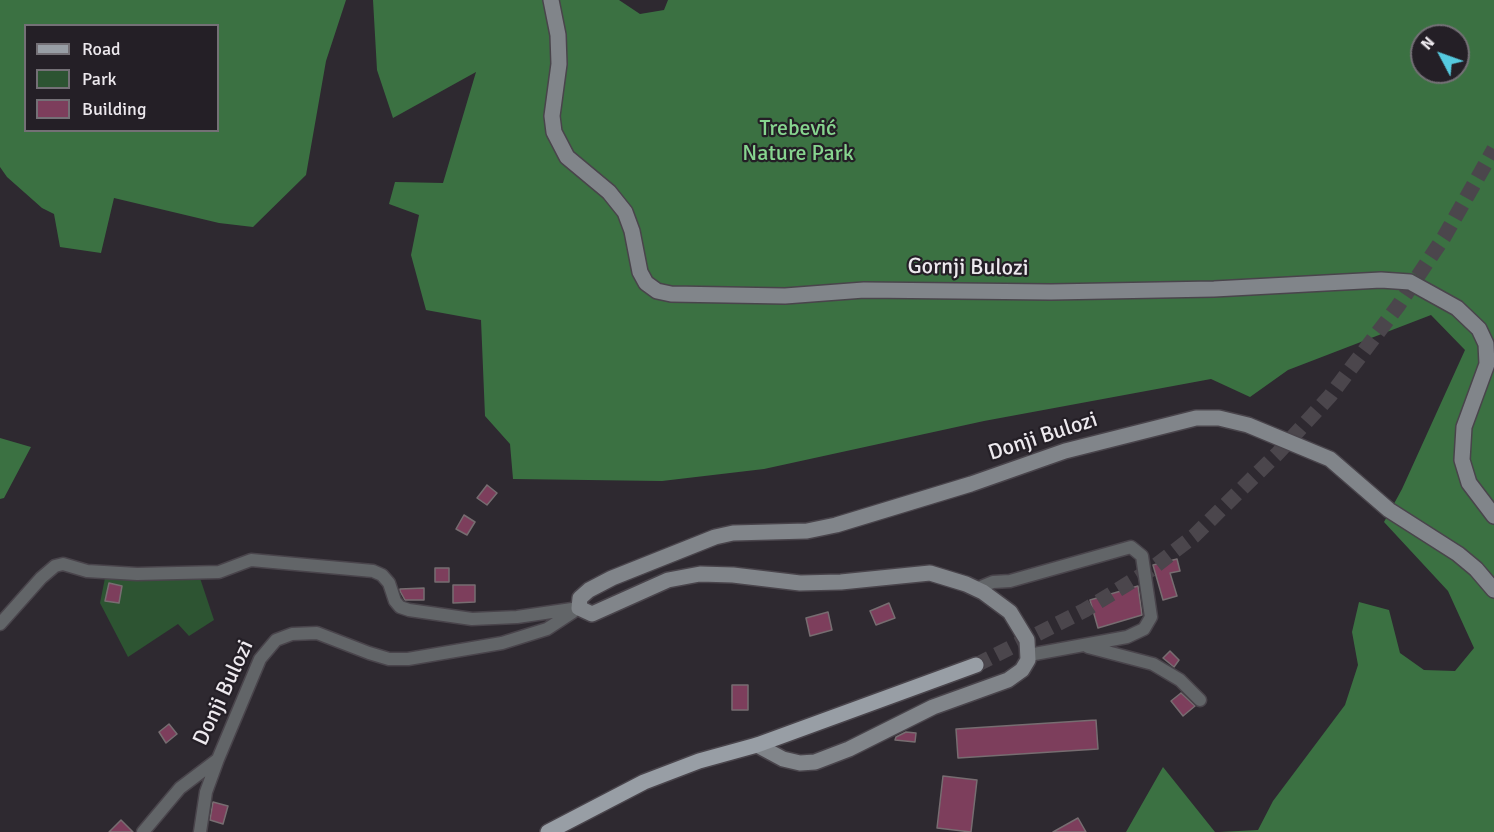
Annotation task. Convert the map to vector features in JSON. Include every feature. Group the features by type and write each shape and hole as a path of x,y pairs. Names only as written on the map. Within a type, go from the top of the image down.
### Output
{"main road":[{"path":"548,832 644,782 699,761 757,745 976,665"}],"street":[{"name":"Gornji Bulozi","path":"551,0 558,35 559,64 552,116 556,138 567,157 609,192 625,212 632,231 640,272 646,283 657,291 671,294 785,296 864,290 1214,289 1381,280 1410,282 1457,308 1479,329 1486,344 1487,364 1468,413 1462,438 1462,460 1469,483 1494,516"},
{"name":"Donji Bulozi","path":"200,832 206,792 218,759 260,659 276,640 292,634 317,633 369,654 389,659 408,659 502,643 547,629 579,608 580,598 589,590 715,537 744,532 807,531 836,525 971,484 1054,454 1196,418 1220,418 1248,425 1330,459 1389,510 1476,568 1494,590"},
{"path":"976,589 993,582 1011,581 1122,549 1131,547 1137,549 1142,556 1151,617 1144,629 1134,634 1084,646 1029,655"},
{"path":"0,624 55,566 63,564 87,571 152,574 219,572 250,560 373,571 382,575 389,583 395,601 408,610 492,620 579,608 591,614 668,580 700,574 733,574 800,583 841,582 930,573 976,589 1010,612 1027,640 1029,655 1022,670 1008,680 933,707 849,749 815,762 800,763 783,759 757,745"},
{"path":"1084,646 1153,664 1180,680 1200,700"},
{"path":"143,832 180,788 218,759"}],"green space":[{"path":"0,0 346,0 326,61 306,175 253,227 219,223 114,198 101,253 60,247 54,214 42,208 7,177 0,167"},
{"name":"Trebević Nature Park","path":"373,0 619,0 640,14 664,10 668,0 1494,0 1494,832 1219,832 1258,830 1273,801 1345,705 1358,665 1352,632 1359,602 1389,610 1400,653 1424,670 1455,671 1474,648 1448,591 1384,522 1402,489 1465,350 1431,315 1288,370 1250,397 1211,379 984,421 764,469 662,481 513,479 510,444 485,416 481,320 426,310 411,255 419,215 389,204 395,182 443,183 476,72 393,118 377,70"},
{"path":"0,438 31,447 4,498 0,499"},
{"path":"105,578 200,578 214,620 189,636 178,624 128,657 100,603"},
{"path":"1163,767 1215,832 1126,832"}],"building":[{"path":"487,485 497,493 487,505 477,498"},
{"path":"464,515 475,522 467,535 456,529"},
{"path":"1177,559 1180,571 1170,573 1177,596 1163,600 1153,565"},
{"path":"435,568 449,568 449,582 435,582"},
{"path":"109,583 122,586 119,603 105,601"},
{"path":"453,585 475,585 475,602 453,603"},
{"path":"1138,586 1142,615 1098,628 1090,600"},
{"path":"424,588 424,600 405,600 400,591 400,589"},
{"path":"889,603 895,618 876,625 870,611"},
{"path":"828,612 832,630 810,636 806,618"},
{"path":"1170,651 1179,660 1174,667 1163,658"},
{"path":"732,685 748,685 748,710 732,710"},
{"path":"1181,693 1195,706 1183,716 1171,701"},
{"path":"1096,720 1098,749 958,758 956,729"},
{"path":"169,724 177,734 166,743 159,732"},
{"path":"906,732 916,733 915,742 895,740 896,737"},
{"path":"943,776 977,780 971,832 937,828"},
{"path":"213,802 228,806 223,824 210,820"},
{"path":"1078,818 1086,832 1053,832"},
{"path":"121,820 133,832 109,832"}],"tunnel":[{"path":"976,665 1085,610 1150,570 1194,536 1278,453 1330,396 1398,306 1444,237 1494,149"}]}
